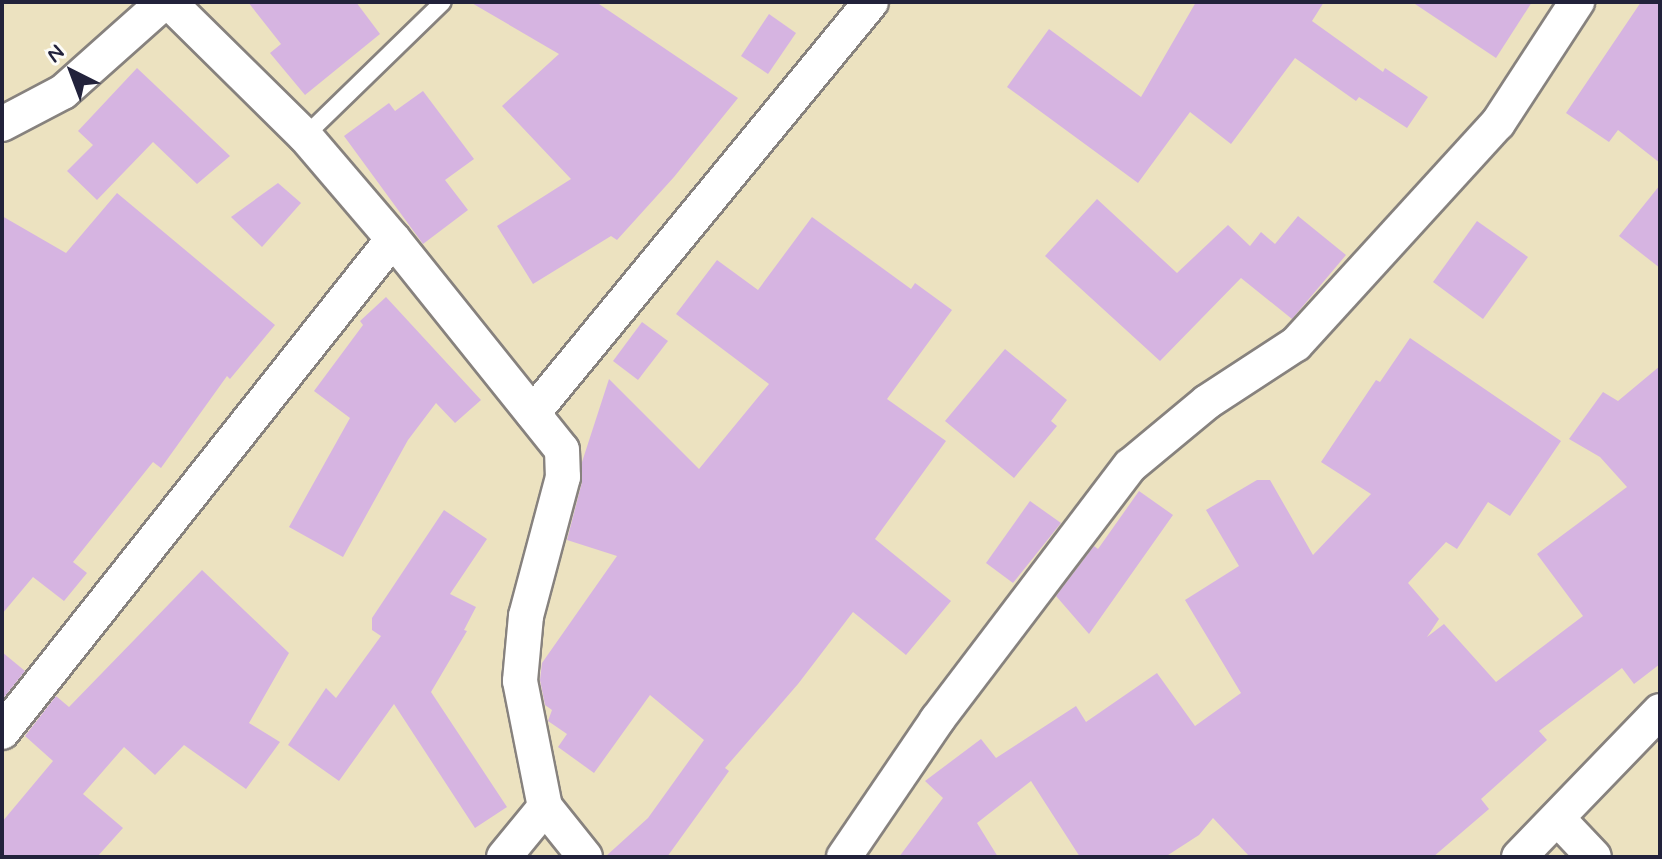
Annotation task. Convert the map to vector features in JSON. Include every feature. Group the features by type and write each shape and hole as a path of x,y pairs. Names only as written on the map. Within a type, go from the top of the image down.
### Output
{"street":[{"path":"2,124 63,92 167,2 305,136 393,239 533,413 562,450 565,463 526,616 520,681 545,807 585,857"},
{"path":"533,413 871,2"},
{"path":"844,857 937,720 1130,466 1207,402 1296,344 1498,123 1577,2"},
{"path":"2,732 393,239"},
{"path":"1519,857 1660,711"},
{"path":"504,857 545,807"},
{"path":"1558,819 1594,857"}],"lane":[{"path":"305,136 443,2"}],"building":[{"path":"248,2 356,2 380,34 305,95 270,53 281,44"},
{"path":"470,2 596,2 738,98 674,177 617,240 611,236 533,284 497,226 571,179 502,106 559,54"},
{"path":"1196,2 1324,2 1312,21 1383,72 1385,68 1428,97 1407,128 1359,97 1356,101 1295,58 1231,144 1190,112 1138,183 1007,87 1049,29 1141,97"},
{"path":"1412,2 1532,2 1496,58"},
{"path":"1641,2 1660,2 1660,163 1618,130 1609,142 1566,113"},
{"path":"769,14 796,33 768,74 741,56"},
{"path":"137,68 230,156 197,184 153,142 97,200 67,171 93,145 78,131"},
{"path":"423,91 474,159 445,180 468,210 423,244 344,136 389,103 395,111"},
{"path":"278,183 301,203 262,247 231,217"},
{"path":"1660,185 1660,268 1619,236"},
{"path":"117,193 275,325 230,379 227,376 161,468 153,462 73,562 87,573 64,601 33,577 2,614 2,216 66,253"},
{"path":"1097,199 1177,273 1228,225 1250,246 1261,232 1275,244 1298,216 1346,255 1292,319 1241,278 1160,361 1045,256"},
{"path":"812,217 911,289 915,283 952,310 887,399 946,441 875,539 951,601 906,655 853,612 798,684 725,768 729,771 667,857 605,857 648,818 704,740 650,695 594,773 558,747 567,734 548,721 552,710 545,705 540,680 542,663 617,556 567,540 582,482 582,462 609,379 699,469 769,384 676,314 717,260 758,290"},
{"path":"1477,221 1528,257 1483,319 1433,282"},
{"path":"386,297 481,400 455,423 436,403 408,440 343,557 289,527 350,418 314,391 363,325 360,321"},
{"path":"642,322 668,341 638,380 613,361"},
{"path":"1410,338 1561,441 1510,516 1488,502 1457,549 1446,542 1408,583 1439,619 1427,637 1444,624 1496,682 1583,616 1537,554 1627,487 1600,457 1569,439 1603,392 1618,401 1660,366 1660,664 1634,684 1622,668 1539,731 1547,740 1481,799 1489,809 1433,857 1250,857 1213,818 1199,835 1165,857 1080,857 1031,781 977,823 998,857 899,857 943,798 925,781 981,739 996,758 1076,706 1086,722 1157,673 1195,726 1241,693 1185,600 1239,566 1206,510 1257,480 1270,480 1313,555 1371,494 1321,462 1376,380 1380,382"},
{"path":"1005,349 1067,400 1051,421 1057,426 1014,478 945,421"},
{"path":"1139,491 1173,515 1089,634 1056,596 1094,546 1098,549"},
{"path":"1030,501 1061,523 1013,583 986,563"},
{"path":"444,510 487,539 450,594 476,607 464,630 467,631 431,692 507,807 475,828 394,704 339,781 288,745 326,688 336,698 381,636 372,630 372,618"},
{"path":"202,570 289,653 249,723 280,742 246,789 184,745 155,775 124,747 83,794 123,828 97,857 2,857 2,822 53,761 25,736 56,696 69,707"},
{"path":"2,652 25,671 2,700"}]}
